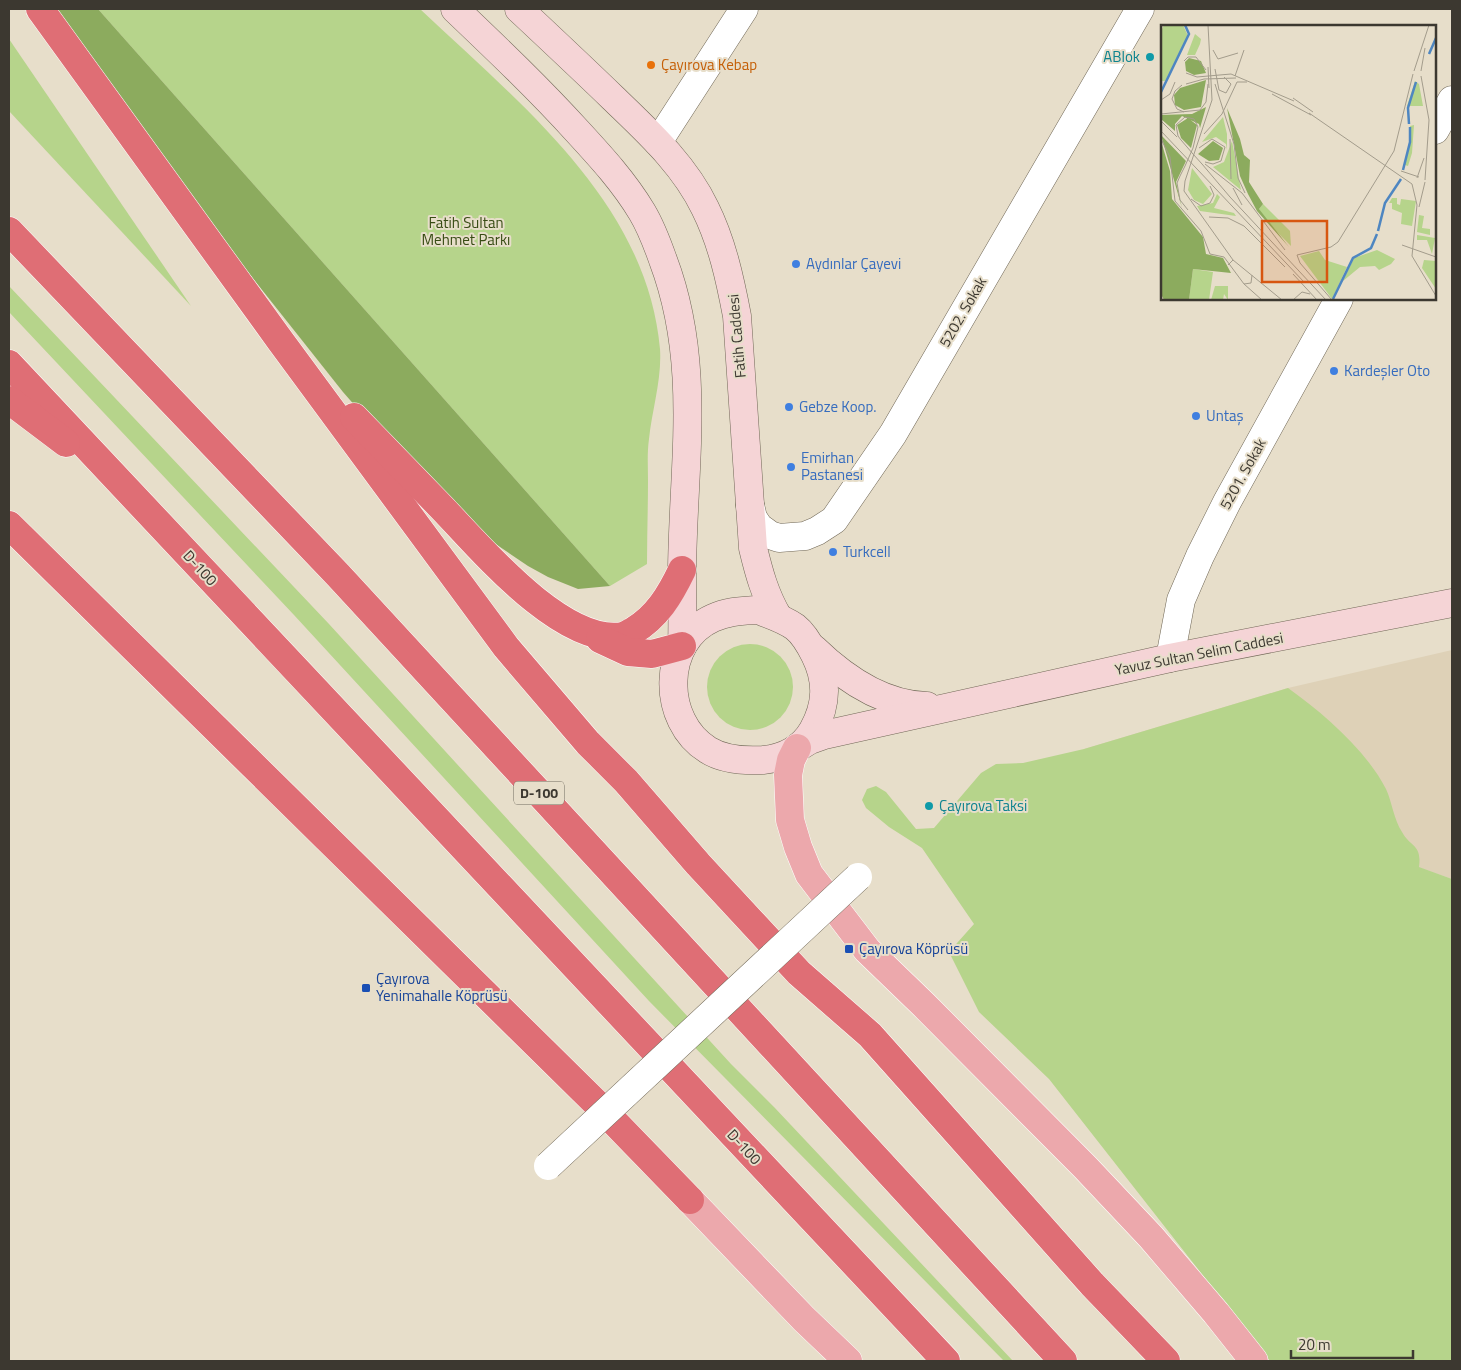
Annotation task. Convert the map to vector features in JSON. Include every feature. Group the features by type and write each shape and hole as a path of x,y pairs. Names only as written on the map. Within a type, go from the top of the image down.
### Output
{"highway":[{"path":"40,9 279,339 506,647 588,743 626,782 698,864 799,973 870,1034 1092,1284 1166,1361"},
{"name":"D-100","path":"9,231 338,575 1063,1361"},
{"path":"279,339 516,584 549,609 580,628 628,652 652,654 682,646"},
{"name":"D-100","path":"9,364 946,1361"},
{"path":"9,400 117,480"},
{"path":"9,525 595,1102 690,1200"},
{"path":"580,628 600,636 624,636 644,624 663,605 682,570"}],"main road":[{"path":"797,748 791,760 788,775 790,820 798,848 809,874 867,950 1085,1167 1151,1237 1254,1361"},
{"path":"690,1200 804,1320 848,1361"}],"street":[{"path":"455,9 550,101 622,182 642,213 667,269 680,319 688,393 688,443 682,570 682,646 674,671 674,694 678,715 694,739 708,750 740,760 775,758 786,755 810,740 824,735 946,707"},
{"name":"Fatih Caddesi","path":"520,9 658,142 688,178 705,207 721,246 738,316 754,548 760,579 778,617"},
{"path":"658,142 744,9"},
{"name":"5202. Sokak","path":"750,505 759,527 770,535 779,538 805,536 834,520 892,434 1140,9"},
{"path":"1436,128 1452,100"},
{"name":"5201. Sokak","path":"1170,658 1181,600 1200,556 1227,502 1339,300"},
{"path":"760,579 762,565 766,558 780,552 810,546 834,520"},
{"name":"Yavuz Sultan Selim Caddesi","path":"946,707 1170,658 1452,603"},
{"path":"682,646 694,632 712,618 735,611 758,610 778,617 796,628 810,645 835,668 873,693 905,703 946,707"},
{"path":"797,748 806,741 819,719 824,699 825,681 820,664 810,645"},
{"path":"548,1166 858,877"}],"shaded area":[{"path":"1452,650 1452,879 1084,749 1288,688"}],"green space":[{"path":"52,9 98,9 610,586 578,589 548,577 528,566 447,511 343,392 145,142"},
{"name":"Fatih Sultan Mehmet Parkı","path":"98,9 420,9 536,119 572,159 604,202 631,247 650,296 660,349 660,360 648,449 647,564 610,586"},
{"path":"9,39 191,306 9,111"},
{"path":"9,286 329,624 731,1064 774,1107 1013,1361 1004,1361 649,1001 294,615 9,312"},
{"path":"750,644 774,651 786,663 793,687 786,711 774,723 750,730 726,723 714,711 707,687 714,663 726,651"},
{"path":"1288,688 1343,733 1367,760 1386,789 1399,827 1419,854 1419,867 1452,879 1452,1361 1270,1361 1049,1079 979,1012 949,952 974,924 922,848 889,827 866,808 862,800 867,789 876,786 886,792 916,829 934,828 981,773 996,764 1023,763 1084,749"}],"place":[{"name":"ABlok","path":"1150,57"},
{"name":"Çayırova Kebap","path":"651,65"},
{"name":"Aydınlar Çayevi","path":"796,264"},
{"name":"Kardeşler Oto","path":"1334,371"},
{"name":"Gebze Koop.","path":"789,407"},
{"name":"Untaş","path":"1196,416"},
{"name":"Emirhan Pastanesi","path":"791,467"},
{"name":"Turkcell","path":"833,552"},
{"name":"Çayırova Taksi","path":"929,806"},
{"name":"Çayırova Köprüsü","path":"849,949"},
{"name":"Çayırova Yenimahalle Köprüsü","path":"366,988"}]}
